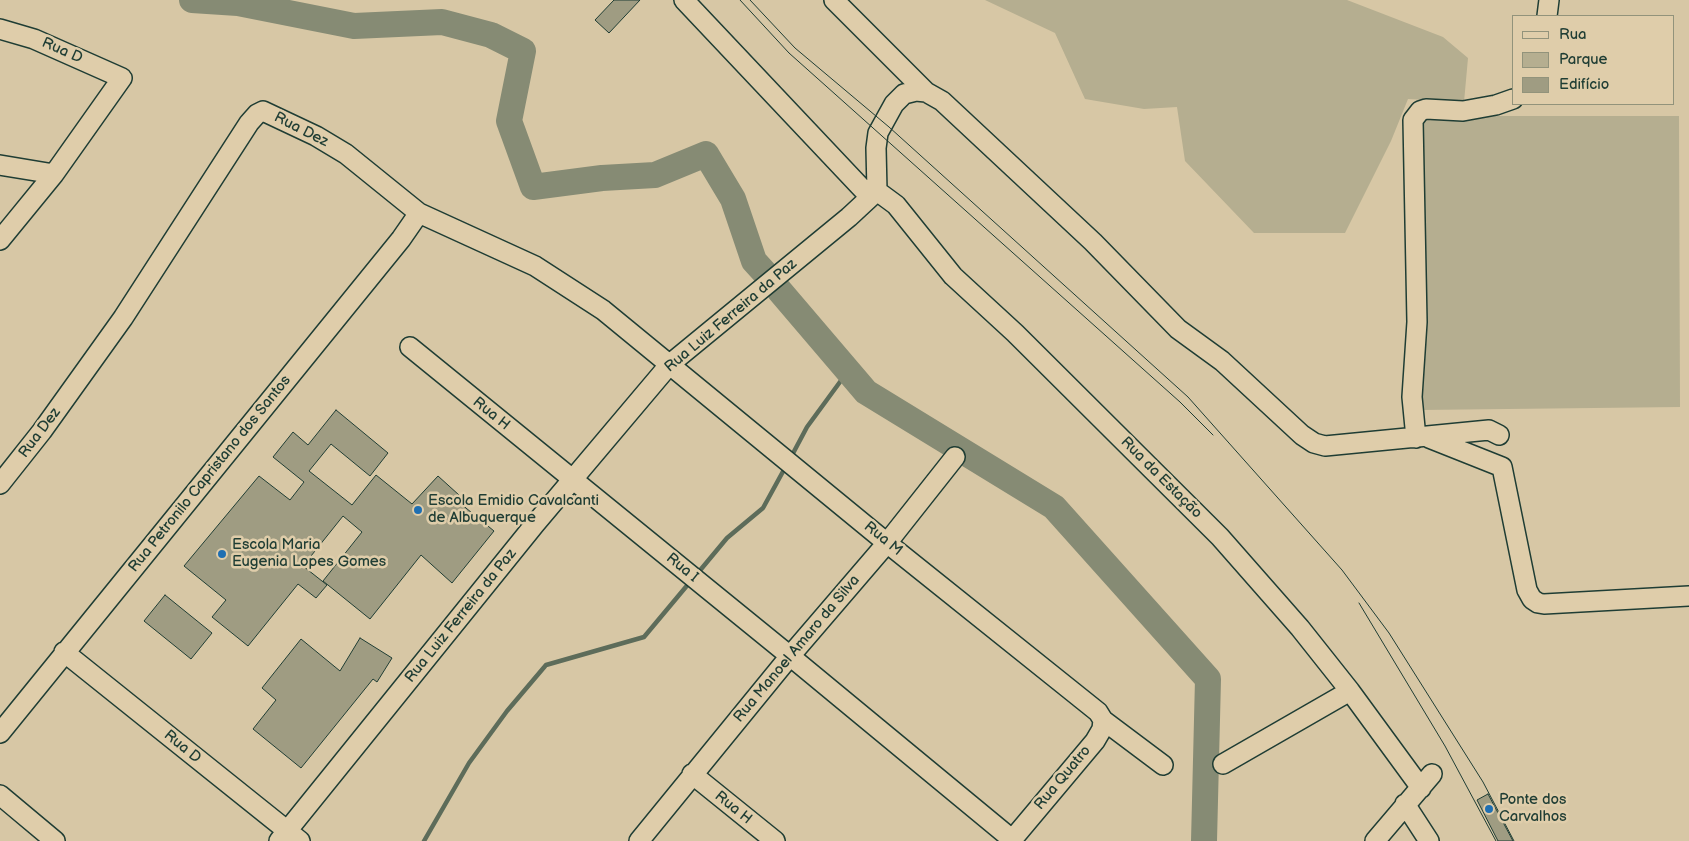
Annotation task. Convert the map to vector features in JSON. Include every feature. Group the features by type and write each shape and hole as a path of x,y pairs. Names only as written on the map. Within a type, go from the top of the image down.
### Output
{"street":[{"name":"Rua da Estação","path":"684,0 874,194 896,205 953,276 1015,333 1220,537 1300,628 1426,781 1405,804"},
{"path":"834,0 926,92 942,101 1010,162 1093,242 1178,329 1222,361 1302,435 1325,446 1489,430 1499,435"},
{"path":"1547,15 1550,0"},
{"name":"Rua D","path":"0,29 34,39 122,78 54,174"},
{"path":"874,194 876,148 883,122 894,104 904,94 916,91 926,92"},
{"path":"1422,438 1412,397 1417,322 1413,120 1420,110 1464,111 1496,105 1512,99"},
{"name":"Rua Dez","path":"0,484 42,431 123,318 257,114 263,111 316,136 346,154 418,213 507,253 562,281 603,310 670,364"},
{"path":"0,165 54,174 0,240"},
{"name":"Rua Luiz Ferreira da Paz","path":"289,838 572,480 670,364 849,217 874,194"},
{"name":"Rua Petronilo Capristano dos Santos","path":"0,733 402,239 418,213"},
{"name":"Rua H","path":"410,348 572,480"},
{"name":"Rua M","path":"670,364 887,543 1163,765"},
{"path":"1422,438 1502,467 1527,590 1538,603 1689,596"},
{"name":"Rua Manoel Amaro da Silva","path":"639,841 790,656 887,543 955,457"},
{"name":"Rua I","path":"572,480 790,656 1012,840"},
{"name":"Rua D","path":"64,652 289,838"},
{"path":"1223,764 1350,691"},
{"name":"Rua Quatro","path":"1012,840 1095,741 1102,729 1101,716"},
{"name":"Rua H","path":"692,774 775,841"},
{"path":"0,795 55,841"},
{"path":"1375,841 1405,804 1429,841"}],"green space":[{"path":"985,0 1347,0 1443,37 1468,58 1464,102 1408,99 1391,141 1345,233 1254,233 1185,161 1177,107 1144,109 1085,99 1055,33"},
{"path":"1418,116 1679,116 1680,407 1421,410"}],"building":[{"path":"614,0 640,0 609,33 595,20"},
{"path":"336,410 388,453 370,476 331,444 309,471 352,505 376,475 412,504 438,476 459,495 455,499 494,531 452,583 421,555 370,619 323,581 362,532 343,516 303,566 327,585 316,598 298,584 248,646 212,617 226,600 184,566 259,476 290,500 304,482 273,457 293,432 308,445"},
{"path":"165,595 212,633 191,659 144,621"},
{"path":"360,638 392,658 377,682 373,679 301,768 253,729 276,700 262,688 301,639 340,671"},
{"name":"Ponte dos Carvalhos","path":"1488,794 1513,841 1498,841 1477,800"}],"waterway":[{"path":"192,0 238,3 354,26 442,22 491,35 523,51 509,121 533,187 602,178 655,175 706,154 733,199 754,261 764,272"},
{"path":"779,290 866,392 1054,507 1208,679 1204,841"},
{"path":"790,459 807,427 848,371"},
{"path":"697,574 727,538 763,508 786,466"},
{"path":"424,841 469,763 507,711 546,665 644,637 690,582"}],"tram line":[{"path":"740,0 789,53 1180,402 1213,435"},
{"path":"750,0 795,48 889,127 1188,397 1342,570 1389,633 1483,782 1514,841"},
{"path":"1359,603 1445,746 1496,841"}],"place":[{"name":"Escola Emidio Cavalcanti de Albuquerque","path":"418,510"},
{"name":"Escola Maria Eugenia Lopes Gomes","path":"222,554"},
{"name":"Ponte dos Carvalhos","path":"1489,809"}]}
